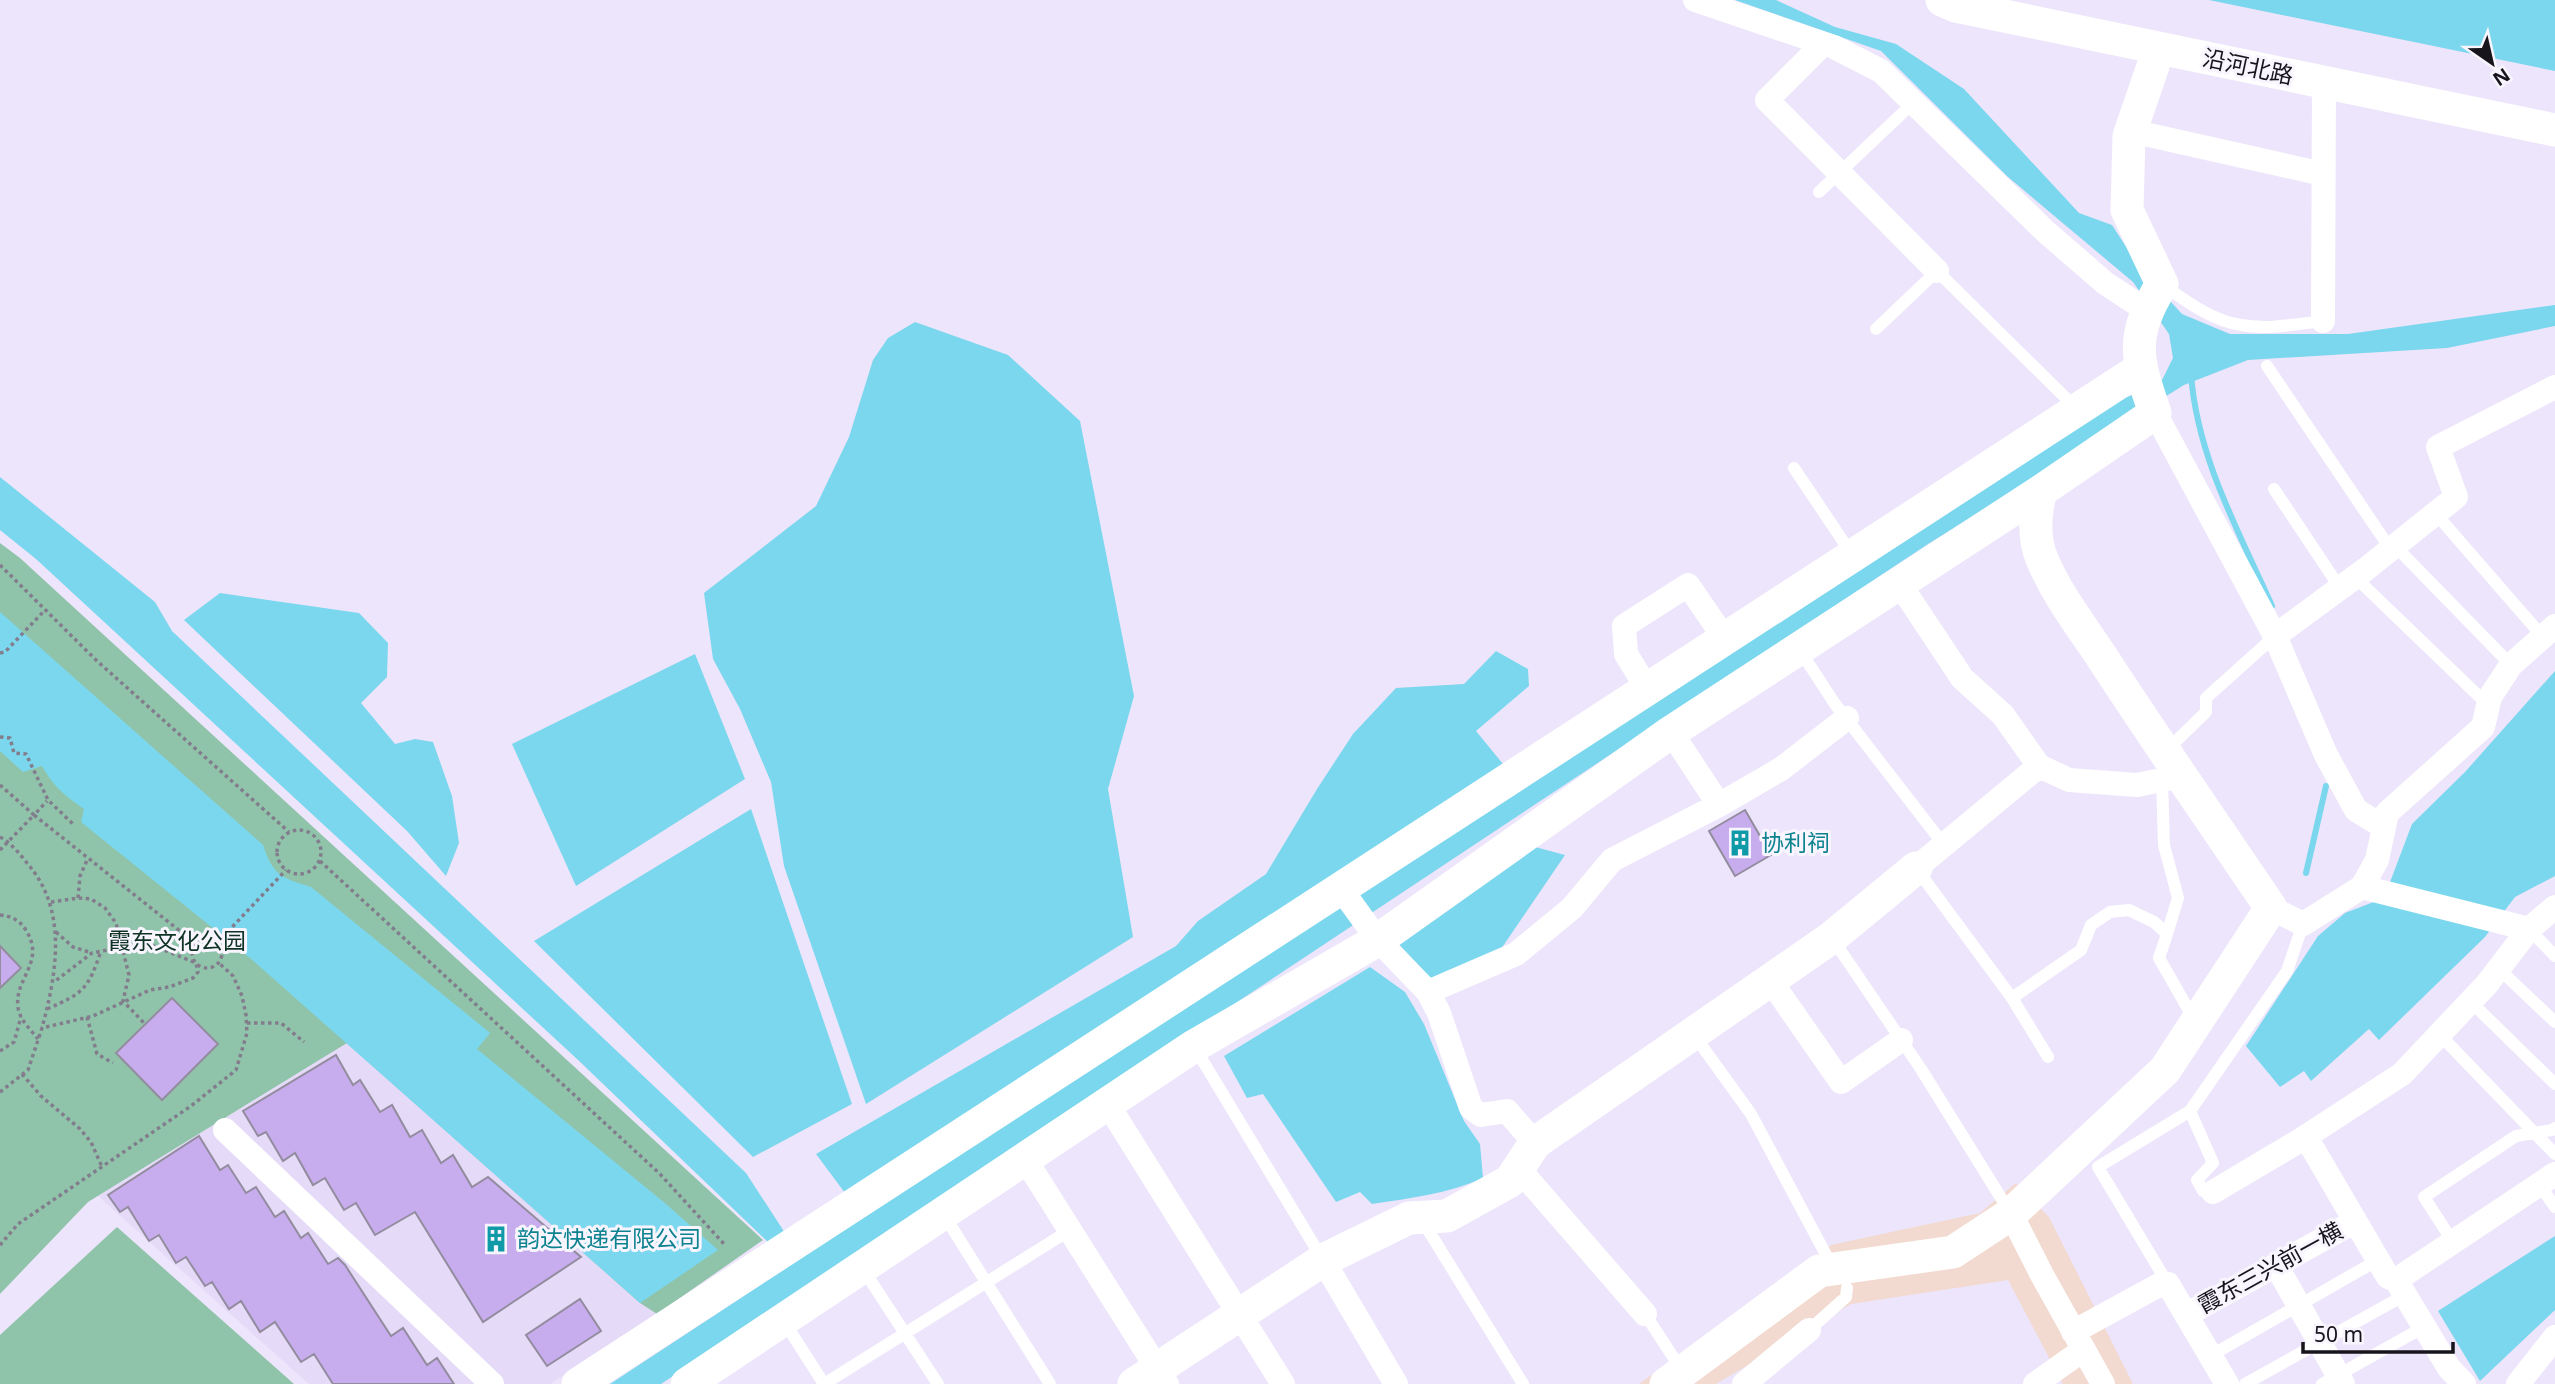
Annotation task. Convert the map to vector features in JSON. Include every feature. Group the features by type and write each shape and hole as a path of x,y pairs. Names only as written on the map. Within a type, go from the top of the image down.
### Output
{"street":[{"path":"1695,0 1823,44 1881,71 2045,231 2105,282 2154,297"},
{"name":"沿河北路","path":"1942,0 1970,9 2555,130"},
{"path":"1823,44 1767,100 1937,271"},
{"path":"2153,66 2129,136 2127,210 2154,297 2140,331 2140,369 2155,413 2275,636 2326,755 2356,810 2384,827"},
{"path":"2323,321 2324,83"},
{"path":"2131,131 2323,174"},
{"path":"578,1384 2140,369"},
{"path":"2275,636 2348,583 2456,497 2438,446 2555,387"},
{"path":"702,1380 783,1320 1194,1046 1378,940 1671,732 2041,491 2155,413"},
{"path":"2041,491 2036,528 2041,557 2060,593 2169,770 2271,908 2303,924 2362,887 2377,860 2387,813 2483,727 2490,697 2511,665 2549,632"},
{"path":"1899,583 1962,678 2003,715 2039,766 2068,780 2137,785 2169,770"},
{"path":"1648,690 1626,654 1624,626 1688,585 1725,639"},
{"path":"1429,992 1516,954 1572,908 1612,860 1718,806 1781,769 1847,718"},
{"path":"1671,732 1718,806"},
{"path":"1024,1159 1070,1230 1153,1379 1238,1315 1323,1260 1409,1218 1447,1216 1510,1181 1527,1156 1693,1033 1831,937 2039,766"},
{"path":"2362,887 2529,929"},
{"path":"1341,889 1378,940 1429,992 1439,1013 1471,1108 1481,1115 1507,1111 1527,1156 1645,1314"},
{"path":"2213,1192 2306,1137 2402,1074 2471,1002 2529,929 2555,907"},
{"path":"1674,1378 1819,1271 1840,1279 1953,1252 2011,1214 2165,1070 2271,908"},
{"path":"1770,980 1841,1082 1901,1040"},
{"path":"1107,1103 1283,1384"},
{"path":"225,1130 492,1384"},
{"path":"2306,1137 2388,1277 2401,1287 2449,1368 2464,1384"},
{"path":"2401,1287 2453,1242 2547,1179"},
{"path":"2011,1214 2103,1384"},
{"name":"霞东三兴前一横","path":"2186,1315 2354,1222"},
{"path":"1323,1260 1396,1384"},
{"path":"2276,1265 2320,1343 2334,1381"},
{"path":"2035,1384 2078,1341 2159,1285 2168,1284 2227,1384"},
{"path":"1744,1384 1809,1330"},
{"path":"2518,1384 2555,1337"}],"lane":[{"path":"1819,192 1913,103"},
{"path":"1876,329 1937,271 2077,409"},
{"path":"2154,297 2238,325 2265,327 2323,321"},
{"path":"2267,366 2393,548 2511,665"},
{"path":"1794,468 1853,556"},
{"path":"2274,489 2348,583 2488,705"},
{"path":"2436,514 2549,632"},
{"path":"2196,1023 2159,958 2178,898 2164,845 2169,770 2206,712 2206,698 2275,636"},
{"path":"1798,649 1944,845"},
{"path":"1916,868 2012,998 2048,1056"},
{"path":"2012,998 2081,950 2091,925 2110,912 2129,910 2154,922 2166,934"},
{"path":"2168,1284 2098,1167 2190,1111 2287,971 2303,924"},
{"path":"2529,929 2555,956"},
{"path":"1831,937 1901,1040 2011,1214"},
{"path":"2499,968 2555,1022"},
{"path":"2471,1002 2555,1084"},
{"path":"1693,1033 1751,1114 1840,1279 1846,1297 1809,1330"},
{"path":"2440,1034 2555,1154"},
{"path":"1194,1046 1323,1260"},
{"path":"2190,1111 2213,1163 2197,1180 2203,1191 2213,1192"},
{"path":"2453,1242 2424,1197 2516,1136 2555,1128"},
{"path":"2547,1179 2555,1208"},
{"path":"943,1213 1050,1384"},
{"path":"1420,1217 1523,1384"},
{"path":"783,1320 824,1384 1070,1230"},
{"path":"2210,1356 2378,1260"},
{"path":"863,1269 939,1384"},
{"path":"2245,1384 2320,1343 2401,1287"},
{"path":"1645,1314 1674,1378"},
{"path":"2334,1381 2424,1326"}],"path":[{"path":"0,565 97,661 289,832"},
{"path":"0,653 5,652 45,610"},
{"path":"0,737 10,738 14,753 26,754 48,800 74,825"},
{"path":"0,785 195,943"},
{"path":"0,850 48,800"},
{"path":"299,829 313,833 321,845 320,861 315,867 301,874 286,870 276,852 281,838 299,829"},
{"path":"0,837 8,842 36,873 51,902 56,932 54,982 38,1040 27,1070 0,1092"},
{"path":"78,898 80,876 88,858"},
{"path":"320,861 659,1173 725,1245"},
{"path":"218,942 286,870"},
{"path":"51,902 91,899 105,908 116,923 129,975 123,1001"},
{"path":"0,915 20,922 32,942 33,958 17,1004 21,1017 38,1040"},
{"path":"56,932 73,947 92,953"},
{"path":"42,1028 87,1017 123,1001 193,978 198,972 196,963 192,952 195,943 208,937 218,942 223,954 219,963 208,968 196,963 154,946 123,947 92,953 54,982"},
{"path":"47,1009 80,992 91,980 101,951"},
{"path":"0,1245 18,1224 191,1107 236,1070 247,1033 247,1023 242,996 233,976 219,963"},
{"path":"123,1001 145,1024"},
{"path":"0,1052 15,1042 21,1017"},
{"path":"87,1017 97,1054 114,1063"},
{"path":"247,1023 281,1023 304,1042"},
{"path":"22,1074 41,1096 80,1129 90,1142 102,1167"}],"shaded area":[{"path":"347,1043 640,1303 657,1314 550,1384 309,1384 98,1196"},
{"path":"2016,1183 2049,1217 2133,1384 2063,1384 2008,1280 1851,1304 1716,1384 1639,1384 1831,1245 1980,1213"}],"green space":[{"name":"霞东文化公园","path":"0,543 20,558 763,1240 657,1314 640,1303 347,1043 88,1202 0,1294"},
{"path":"117,1227 294,1384 0,1384 0,1335"}],"water":[{"path":"1735,0 1776,0 1835,27 1896,44 1964,89 2079,213 2112,225 2140,268 2182,314 2230,334 2348,334 2555,305 2555,326 2447,348 2248,360 2184,385 1928,544 661,1384 610,1384 1188,1004 2121,399 2159,386 2173,358 2169,334 2133,282 2008,177 1881,51"},
{"path":"2209,0 2555,0 2555,71"},
{"path":"915,322 1008,355 1080,421 1134,696 1108,789 1133,937 866,1104 784,866 771,782 740,709 713,659 704,593 816,506 849,437 873,360 888,338"},
{"path":"0,477 155,602 172,631 746,1173 787,1236 769,1243 577,1059 36,559 0,530"},
{"path":"220,593 359,613 388,643 387,677 361,703 395,744 415,739 433,742 452,796 459,843 446,876 407,831 184,620"},
{"path":"0,612 263,845 270,863 280,874 311,887 490,1033 477,1049 718,1250 640,1303 250,958 81,822 84,809 60,790 42,766 23,772 0,751"},
{"path":"1496,651 1528,669 1529,686 1476,731 1503,764 848,1197 816,1154 1176,946 1198,921 1266,874 1353,734 1396,688 1464,684"},
{"path":"695,654 745,779 576,886 512,744"},
{"path":"2555,671 2555,876 2515,897 2485,937 2379,1040 2369,1029 2311,1081 2304,1071 2280,1087 2246,1046 2318,936 2345,913 2384,898 2412,824 2465,772"},
{"path":"751,809 852,1104 753,1157 534,941"},
{"path":"1520,843 1565,855 1499,952 1429,980 1393,946"},
{"path":"1370,967 1405,992 1424,1024 1464,1121 1480,1144 1483,1178 1442,1192 1401,1200 1372,1204 1360,1192 1336,1202 1263,1094 1247,1098 1224,1056"},
{"path":"2555,1236 2555,1310 2480,1381 2438,1311"}],"building":[{"name":"协利祠","path":"1745,810 1771,855 1735,876 1709,831"},
{"path":"0,946 21,968 0,988"},
{"path":"172,998 218,1044 162,1100 116,1053"},
{"path":"336,1055 353,1085 360,1080 380,1112 392,1105 410,1137 422,1130 441,1163 453,1155 472,1187 488,1177 581,1257 483,1322 415,1212 375,1235 356,1203 344,1210 325,1178 313,1185 295,1153 283,1161 266,1132 258,1136 243,1111"},
{"path":"199,1136 220,1170 228,1165 246,1193 256,1187 275,1217 284,1211 301,1238 308,1233 328,1264 338,1258 391,1336 403,1328 427,1365 437,1358 454,1384 333,1384 314,1354 301,1362 275,1322 260,1332 241,1301 229,1309 212,1282 205,1286 186,1257 176,1263 159,1235 149,1241 128,1207 120,1212 108,1195"},
{"path":"580,1299 601,1331 547,1366 526,1335"}],"waterway":[{"path":"2191,374 2202,435 2221,493 2272,606"},
{"path":"2306,873 2326,786"}],"place":[{"name":"协利祠","path":"1740,843"},
{"name":"韵达快递有限公司","path":"496,1239"}]}
